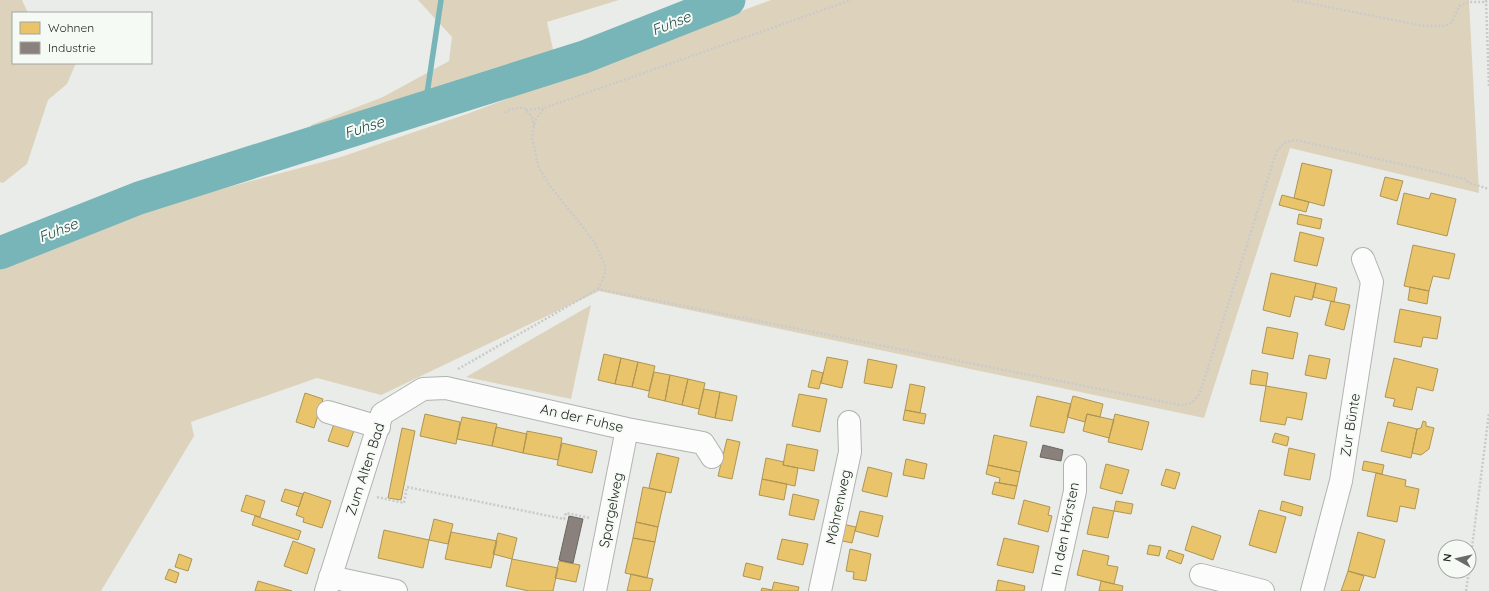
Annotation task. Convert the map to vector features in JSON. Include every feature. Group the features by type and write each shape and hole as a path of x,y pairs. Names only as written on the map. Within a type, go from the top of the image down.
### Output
{"street":[{"name":"Zur Bünte","path":"1312,591 1341,481 1372,282 1363,258"},
{"name":"Zum Alten Bad","path":"328,584 382,414 423,389 446,388"},
{"name":"An der Fuhse","path":"446,388 627,428 703,443 712,457"},
{"path":"328,412 378,427"},
{"name":"Möhrenweg","path":"820,591 850,452 850,422"},
{"name":"Spargelweg","path":"595,591 627,428"},
{"name":"In den Hörsten","path":"1052,591 1075,491 1075,466"},
{"path":"1201,575 1263,591"},
{"path":"328,584 396,591"}],"path":[{"path":"505,113 513,108 526,110 544,108 851,0"},
{"path":"1293,0 1424,26 1445,26 1452,22 1459,6 1469,2 1486,1 1488,13 1489,88"},
{"path":"446,388 457,370 598,289 605,274 605,264 596,245 550,186 539,168 532,138 538,115 544,108"},
{"path":"526,110 532,117 534,126"},
{"path":"598,289 1180,405 1188,405 1195,401 1201,390 1276,153 1281,144 1288,140 1296,140 1465,179 1469,183 1489,189"},
{"path":"1473,539 1489,413"},
{"path":"357,493 404,502 407,487 564,520 566,513 608,522"},
{"path":"1466,591 1468,579"}],"shaded area":[{"path":"0,0 22,0 28,12 12,12 12,64 76,64 67,84 48,100 27,164 3,183 0,182"},
{"path":"418,0 619,0 547,22 554,54 519,64 314,134 311,125 383,97 449,61 452,37"},
{"path":"771,0 1469,0 1479,193 1290,148 1204,418 599,291 381,395 317,378 191,422 194,436 101,591 0,591 0,269 139,211 341,157 464,115"},
{"path":"591,305 571,399 466,377"}],"building: Wohnen":[{"path":"1302,163 1332,170 1324,206 1294,198"},
{"path":"1385,177 1403,181 1397,201 1380,196"},
{"path":"1404,193 1429,199 1431,193 1456,199 1447,236 1397,224"},
{"path":"1282,195 1309,202 1306,212 1279,205"},
{"path":"1299,214 1322,219 1320,229 1297,224"},
{"path":"1300,232 1324,238 1317,266 1294,261"},
{"path":"1413,245 1455,254 1449,279 1433,276 1429,291 1404,286"},
{"path":"1271,273 1316,283 1312,300 1295,296 1290,317 1263,310"},
{"path":"1316,283 1337,288 1334,302 1313,297"},
{"path":"1410,287 1429,291 1427,304 1408,300"},
{"path":"1331,301 1350,305 1344,330 1325,325"},
{"path":"1400,309 1441,317 1437,339 1423,337 1421,347 1394,342"},
{"path":"1267,327 1298,333 1293,359 1262,353"},
{"path":"604,354 621,358 615,384 598,380"},
{"path":"1309,355 1330,359 1326,379 1305,375"},
{"path":"827,357 848,361 842,388 821,383"},
{"path":"621,358 638,362 632,387 615,384"},
{"path":"1394,358 1438,369 1433,391 1417,387 1412,410 1393,406 1395,399 1385,397"},
{"path":"868,359 897,365 892,388 864,383"},
{"path":"638,362 655,366 649,391 632,387"},
{"path":"812,370 823,373 819,389 808,387"},
{"path":"1252,370 1268,373 1266,386 1250,384"},
{"path":"654,372 670,375 665,401 648,397"},
{"path":"670,375 688,379 682,405 665,401"},
{"path":"688,379 705,383 699,409 682,405"},
{"path":"910,384 925,387 920,413 905,410"},
{"path":"1266,386 1307,393 1302,420 1287,417 1285,425 1260,421"},
{"path":"704,389 720,392 715,418 698,414"},
{"path":"720,392 737,396 732,421 715,418"},
{"path":"305,393 323,399 314,428 296,422"},
{"path":"799,394 827,399 820,432 792,426"},
{"path":"1037,396 1071,404 1064,433 1030,426"},
{"path":"1073,396 1103,404 1100,417 1087,414 1085,422 1067,417"},
{"path":"905,410 926,414 924,424 903,420"},
{"path":"425,414 460,422 456,444 420,436"},
{"path":"1087,414 1114,420 1109,438 1083,431"},
{"path":"1115,414 1149,422 1142,450 1108,442"},
{"path":"462,417 497,424 492,446 457,439"},
{"path":"335,421 355,428 348,447 328,441"},
{"path":"1423,421 1426,422 1426,426 1434,428 1429,449 1421,455 1412,453 1417,429 1421,428"},
{"path":"1388,422 1417,429 1411,458 1381,451"},
{"path":"496,427 527,434 523,453 492,446"},
{"path":"402,428 415,431 401,500 388,498"},
{"path":"527,431 562,438 558,460 523,453"},
{"path":"1275,433 1289,437 1287,446 1272,442"},
{"path":"994,435 1027,442 1020,472 988,465"},
{"path":"727,439 740,442 732,479 718,476"},
{"path":"562,443 597,451 592,473 557,465"},
{"path":"787,444 818,450 814,471 783,465"},
{"path":"1289,448 1315,454 1310,480 1284,475"},
{"path":"657,453 679,458 671,493 649,488"},
{"path":"766,458 784,462 783,465 798,468 795,486 762,479"},
{"path":"906,459 927,464 924,479 903,475"},
{"path":"1364,461 1384,465 1382,474 1362,470"},
{"path":"1106,464 1129,470 1122,494 1100,488"},
{"path":"988,465 1020,472 1017,486 999,483 1000,478 986,474"},
{"path":"868,467 892,473 887,497 862,491"},
{"path":"1166,469 1180,473 1175,489 1161,485"},
{"path":"1376,473 1406,480 1405,486 1419,489 1415,509 1400,506 1397,522 1367,516"},
{"path":"762,479 787,484 784,500 759,495"},
{"path":"995,482 1017,486 1014,499 992,494"},
{"path":"643,487 666,492 658,527 636,522"},
{"path":"285,489 303,494 299,507 281,501"},
{"path":"304,492 331,501 322,528 303,522 304,518 296,515"},
{"path":"793,494 819,500 814,520 789,515"},
{"path":"246,495 265,501 260,517 241,511"},
{"path":"1024,500 1050,507 1048,515 1052,516 1048,532 1018,524"},
{"path":"1116,501 1133,504 1131,514 1114,511"},
{"path":"1282,501 1303,507 1301,516 1280,510"},
{"path":"1093,507 1114,511 1108,538 1087,534"},
{"path":"1259,510 1286,517 1276,553 1249,545"},
{"path":"860,511 883,516 878,537 855,531"},
{"path":"255,516 301,531 298,540 252,525"},
{"path":"434,519 453,524 448,544 429,540"},
{"path":"636,522 658,527 655,542 633,538"},
{"path":"842,524 856,527 852,543 838,540"},
{"path":"1192,526 1221,536 1213,560 1185,550"},
{"path":"384,530 429,540 423,568 378,558"},
{"path":"451,532 497,541 491,568 445,559"},
{"path":"1358,532 1385,540 1375,578 1348,571"},
{"path":"498,533 517,538 512,559 493,554"},
{"path":"633,538 655,542 647,578 625,573"},
{"path":"1004,538 1039,546 1033,573 997,565"},
{"path":"782,539 808,544 803,565 777,559"},
{"path":"293,541 315,549 307,574 284,566"},
{"path":"1149,545 1161,547 1159,556 1147,554"},
{"path":"850,549 871,554 866,581 853,579 854,572 846,571"},
{"path":"1083,550 1109,556 1107,565 1118,567 1114,584 1077,575"},
{"path":"1169,550 1184,555 1181,564 1166,558"},
{"path":"179,554 192,559 188,571 175,567"},
{"path":"512,559 558,568 553,591 529,591 506,586"},
{"path":"559,561 580,565 576,582 555,578"},
{"path":"746,563 763,567 760,580 743,576"},
{"path":"169,569 179,573 176,583 165,579"},
{"path":"1348,571 1364,576 1359,591 1341,591"},
{"path":"631,574 653,579 650,591 627,591"},
{"path":"998,580 1025,586 1024,591 996,591"},
{"path":"258,581 292,591 255,591"},
{"path":"1101,581 1123,586 1122,591 1099,591"},
{"path":"774,582 799,587 798,591 761,591 762,588 772,590"}],"building: Industrie":[{"path":"1043,445 1063,450 1061,461 1040,457"},
{"path":"569,516 583,519 573,563 559,560"}],"waterway":[{"path":"425,107 441,0"},
{"name":"Fuhse","path":"0,253 139,198 584,57 729,0"}]}
